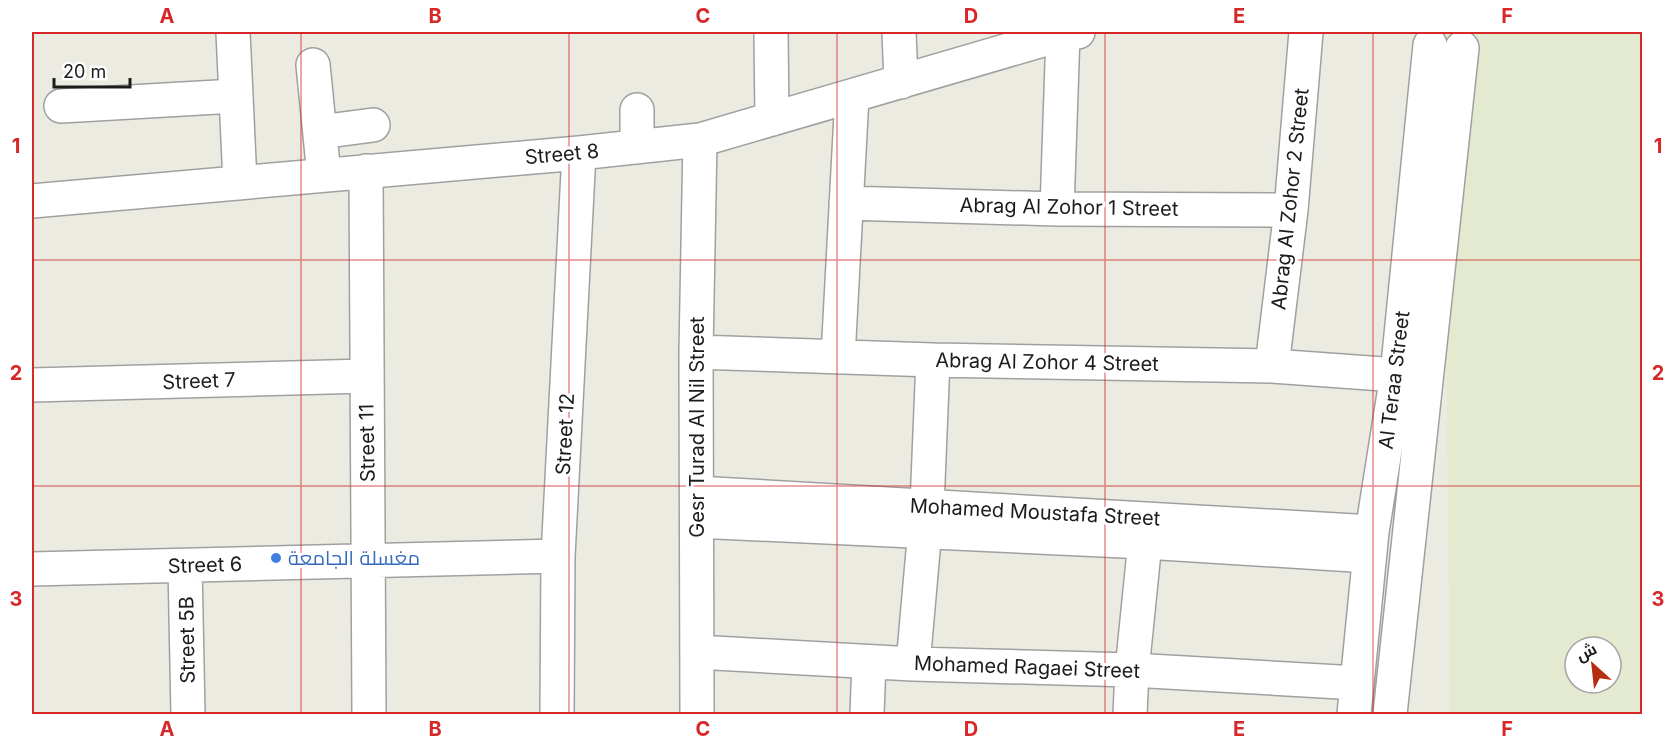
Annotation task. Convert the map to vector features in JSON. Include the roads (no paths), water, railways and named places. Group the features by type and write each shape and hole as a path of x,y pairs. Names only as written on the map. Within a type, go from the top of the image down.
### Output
{"street":[{"path":"232,32 240,183"},
{"path":"771,32 772,119"},
{"path":"899,32 901,82"},
{"name":"Abrag Al Zohor 2 Street","path":"1272,366 1291,210 1306,32"},
{"path":"1057,209 1071,33"},
{"name":"Street 8","path":"32,201 579,153 700,140 1071,33"},
{"name":"Al Teraa Street","path":"1355,699 1371,544 1447,39"},
{"name":"Al Teraa Street","path":"1390,714 1447,39"},
{"path":"313,65 324,175"},
{"path":"61,106 235,96"},
{"path":"838,357 852,96"},
{"path":"637,110 637,147"},
{"path":"320,132 373,125"},
{"name":"Gesr Turad Al Nil Street","path":"696,714 696,352 700,140"},
{"name":"Street 12","path":"557,714 558,556 579,153"},
{"name":"Street 11","path":"366,171 369,714"},
{"name":"Abrag Al Zohor 1 Street","path":"846,203 1057,209 1291,210"},
{"name":"Abrag Al Zohor 4 Street","path":"696,352 933,360 1272,366 1397,375"},
{"path":"913,664 925,518 933,360"},
{"name":"Street 7","path":"32,385 366,376"},
{"name":"Mohamed Moustafa Street","path":"697,507 1371,544"},
{"name":"Mohamed Moustafa Street","path":"925,518 1145,542 1371,544"},
{"path":"1130,714 1132,670 1145,542"},
{"name":"Street 6","path":"32,569 558,556"},
{"name":"Street 5B","path":"185,566 188,714"},
{"name":"Mohamed Ragaei Street","path":"697,652 913,664 1132,670 1355,699"},
{"path":"867,714 869,662"}],"place":[{"name":"مغسلة الجامعة","path":"276,558"}]}
